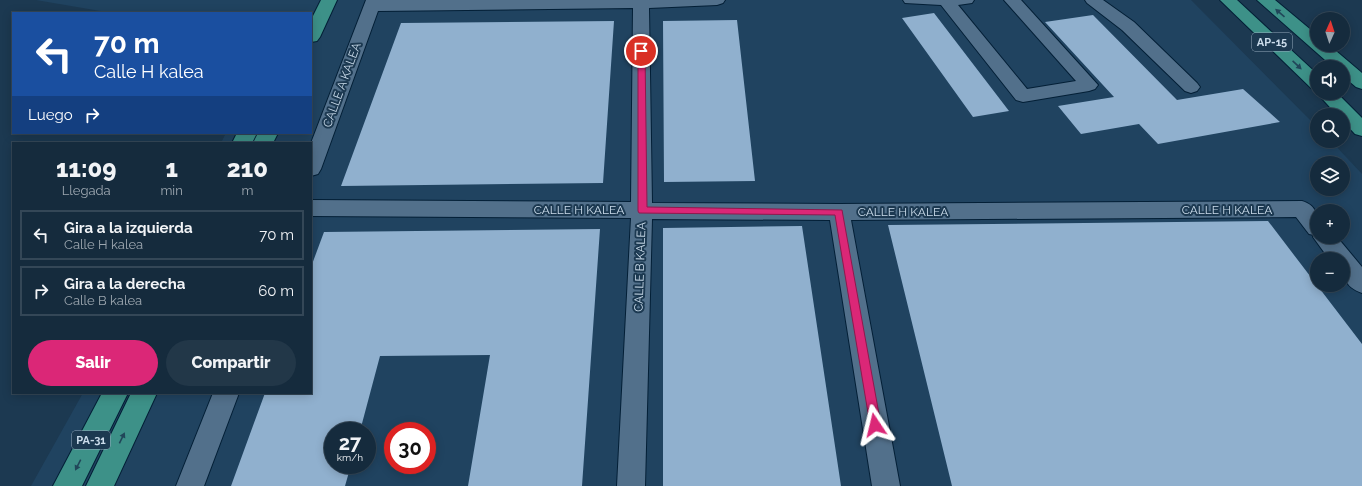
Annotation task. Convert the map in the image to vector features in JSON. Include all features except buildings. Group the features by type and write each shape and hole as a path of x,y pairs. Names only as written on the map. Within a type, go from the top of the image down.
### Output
{"highway":[{"path":"309,12 315,0"},
{"path":"312,35 329,0"},
{"name":"AP-15","path":"1228,0 1310,77"},
{"name":"AP-15","path":"1265,0 1310,39"},
{"path":"1286,0 1310,21"},
{"name":"AP-15","path":"1325,52 1362,83"},
{"path":"1346,52 1362,66"},
{"path":"1333,100 1362,129"},
{"name":"PA-31","path":"67,486 113,394"},
{"name":"PA-31","path":"100,486 144,394"}],"street":[{"path":"373,3 717,0"},
{"path":"911,0 966,0"},
{"path":"946,1 1024,96 1089,85 1012,0"},
{"path":"1092,0 1128,26 1191,87"},
{"name":"CALLE B KALEA","path":"631,486 642,211 641,1"},
{"name":"CALLE A KALEA","path":"312,166 373,3"},
{"name":"CALLE H KALEA","path":"312,208 839,212 1302,210 1310,220"},
{"path":"839,212 886,486"},
{"path":"1330,244 1336,252"},
{"path":"1350,269 1362,284"},
{"path":"190,486 226,394"}],"shaded area":[{"path":"36,0 1191,0 1310,120 1310,148 1338,148 1345,156 1310,156 1310,196 1350,196 1350,161 1362,174 1362,486 31,486 82,394 312,394 312,142 222,142 226,134 312,134 312,12 106,12"}],"route":[{"path":"641,51 642,211 839,212 875,425"}]}
